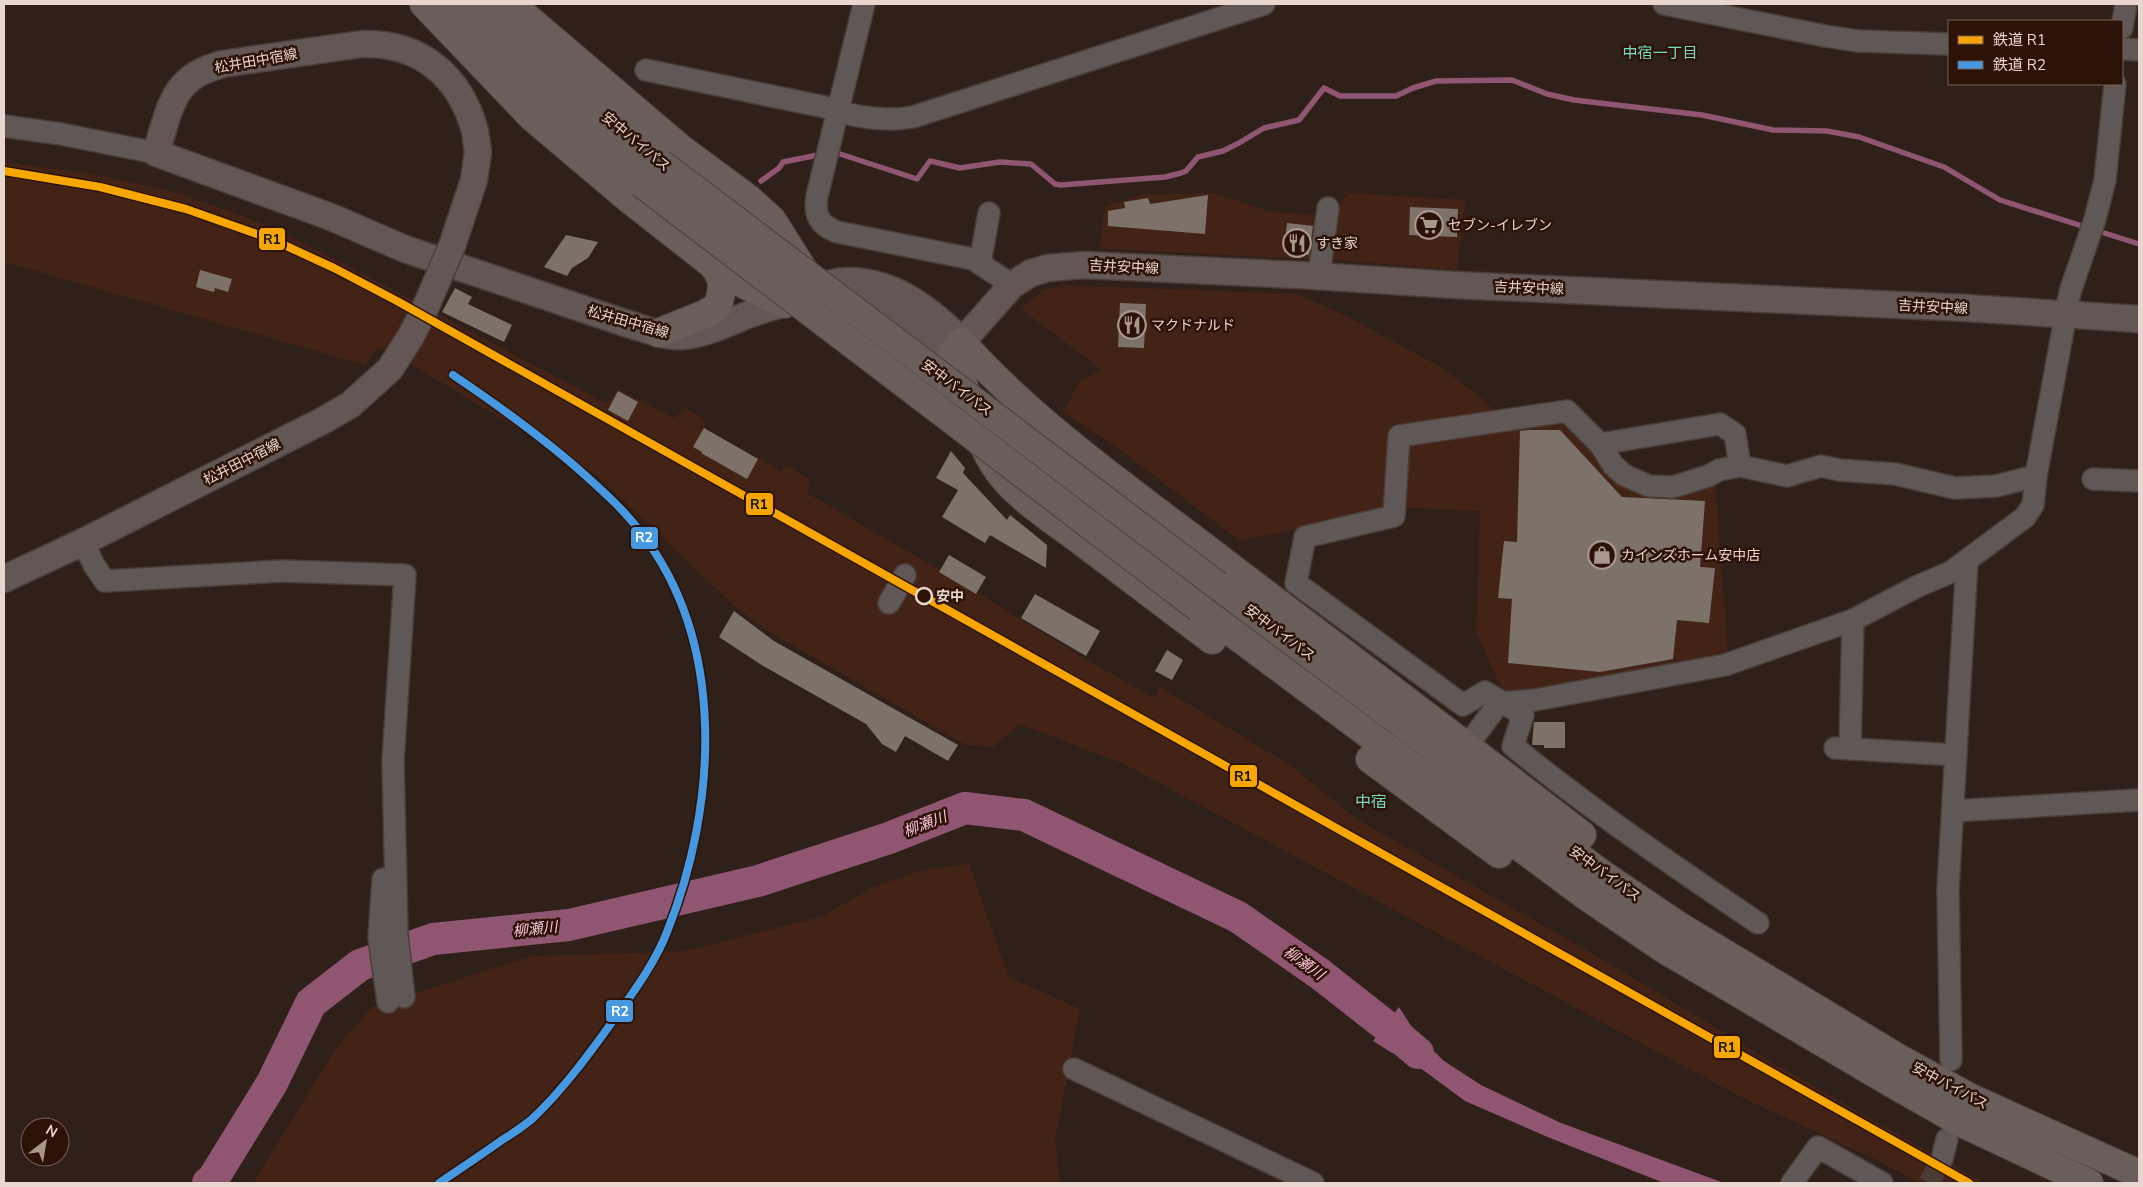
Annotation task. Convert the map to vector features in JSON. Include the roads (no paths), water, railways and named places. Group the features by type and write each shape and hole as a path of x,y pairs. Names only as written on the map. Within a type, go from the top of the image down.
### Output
{"highway":[{"path":"511,4 673,142 749,199 772,220 814,288"},
{"path":"448,7 532,117 629,199 713,265 745,285 784,304"},
{"name":"安中バイパス","path":"448,7 567,83 660,163 1217,586 1602,874 1679,926 1765,980 1971,1098 2139,1174"},
{"name":"安中バイパス","path":"448,7 548,100 642,183 1199,608 1586,896 1664,949 1952,1117 2089,1183"},
{"path":"658,333 705,314 718,306 722,290 722,276 713,265"},
{"path":"957,347 1022,404 1115,479 1467,746 1765,980"},
{"path":"957,347 980,434 993,463 1008,482 1037,509 1454,823 1519,868 1664,949"},
{"path":"1076,538 1115,479"}],"main road":[{"name":"松井田中宿線","path":"4,579 83,542 350,405 390,370 424,311 452,246 474,180 478,152 475,131 466,103 454,85 439,69 426,60 395,46 379,43 222,64 190,78 180,89 169,111 156,153 332,217 405,249 658,333 683,336 709,331 747,315 784,304 838,297 872,303 957,347"},
{"name":"吉井安中線","path":"957,347 1012,285 1031,273 1048,268 1084,265 2139,319"},
{"name":"松井田中宿線","path":"784,304 805,290 814,288 851,282 885,287 931,313 957,347"}],"street":[{"path":"864,4 816,205 821,224 852,236 973,259 1012,285"},
{"path":"646,70 825,107 839,112 892,121 913,118 1264,4"},
{"path":"1664,4 1858,41 1948,44"},
{"path":"2123,22 2126,4"},
{"path":"2123,49 2139,50"},
{"path":"1499,702 1535,700 1725,665 1853,620 1918,586 1951,572 2025,517 2033,505 2036,476 2070,292 2095,219 2105,180 2115,85"},
{"path":"4,126 61,134 156,153"},
{"path":"1319,276 1328,208"},
{"path":"980,263 989,213"},
{"path":"898,392 957,347"},
{"path":"1758,923 1624,832 1564,788 1513,746 1524,715 1499,702 1485,692 1463,705 1296,584 1305,537 1394,516 1399,436 1567,411 1600,444 1613,465 1624,475 1649,486 1673,487 1708,476 1719,470 1740,466 1788,476 1821,466 1839,470 1895,474 1955,488 1996,486 2036,476"},
{"path":"1600,444 1720,424 1735,434 1740,466"},
{"path":"2093,479 2139,482"},
{"path":"83,542 105,581 282,571 406,575 393,761 394,822 388,936 394,992"},
{"path":"1951,1060 1948,889 1967,561"},
{"path":"889,603 905,575"},
{"path":"1853,620 1842,748 1956,755"},
{"path":"1467,746 1499,702"},
{"path":"1953,811 2139,800"},
{"path":"1074,1070 1313,1183"},
{"path":"1942,1159 1947,1139"},
{"path":"1792,1183 1818,1147 1882,1183"}],"waterway":[{"path":"832,153 917,179 930,161 960,168 1000,162 1031,164 1055,184 1061,185 1165,177 1186,171 1198,157 1223,151 1264,128 1299,120 1324,88 1340,96 1396,96 1413,88 1436,81 1512,80 1547,94 1574,100 1702,115 1773,130 1827,131 1859,137 1944,167 2000,200 2139,244"},
{"path":"761,181 779,168 783,162 823,154"},
{"name":"柳瀬川","path":"208,1183 213,1179 272,1083 311,1003 360,965 433,939 569,925 758,881 889,838 965,808 1024,815 1238,917 1320,974 1418,1053"}],"tunnel":[{"path":"1929,1183 1942,1159"}],"rail line":[{"name":"R1","path":"4,171 100,187 186,209 271,239 334,268 397,301 1969,1183"},
{"name":"R2","path":"439,1183 521,1128 543,1108 586,1058 650,966 667,932 684,884 696,833 703,780 705,728 700,676 689,625 670,578 642,534 616,504 570,462 521,423 453,375"}],"place":[{"name":"セブン-イレブン","path":"1429,225"},
{"name":"すき家","path":"1297,243"},
{"name":"マクドナルド","path":"1132,325"},
{"name":"カインズホーム安中店","path":"1602,555"},
{"name":"安中","path":"924,596"}],"district":[{"name":"中宿一丁目","path":"1660,53"},
{"name":"中宿","path":"1371,802"}]}
